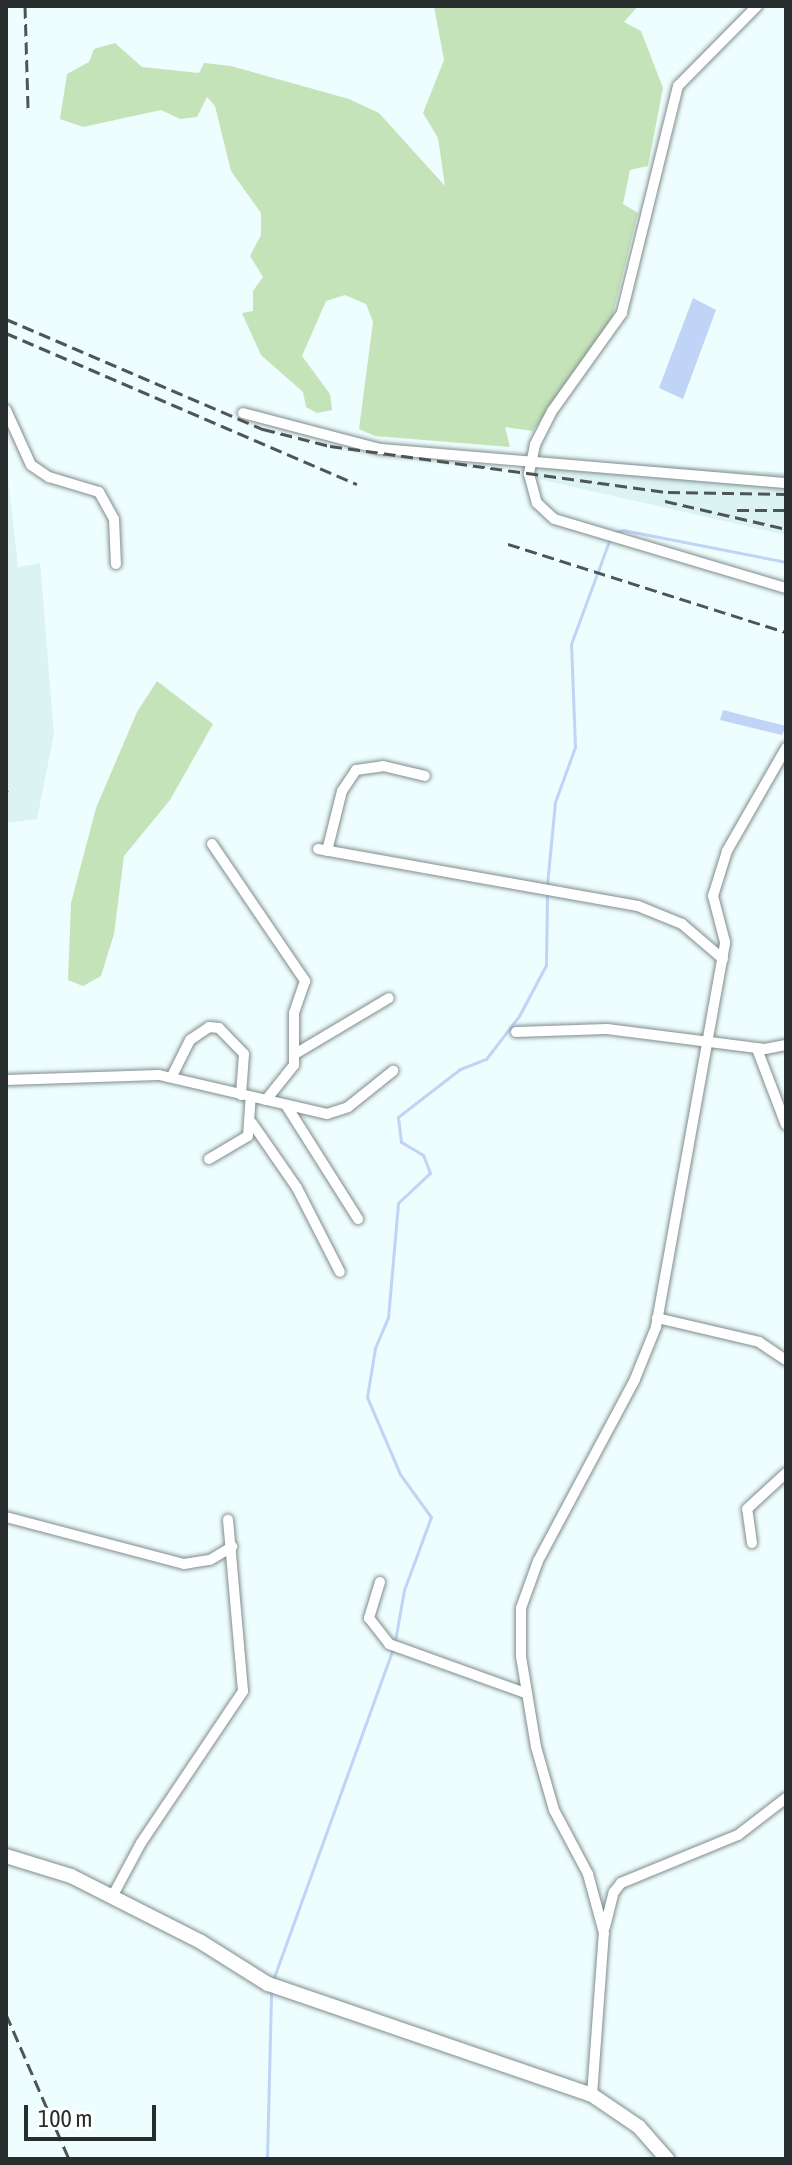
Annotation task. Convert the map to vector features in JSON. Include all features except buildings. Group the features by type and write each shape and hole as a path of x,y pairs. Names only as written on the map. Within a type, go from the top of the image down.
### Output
{"main road":[{"path":"6,1856 71,1876 201,1942 271,1985 592,2095 639,2127 667,2159"}],"street":[{"path":"757,6 678,86 622,313 552,411 530,463 532,491 543,511 611,536 786,588"},
{"path":"6,410 31,465 49,477 99,492 114,519 116,564"},
{"path":"243,413 380,449 786,483"},
{"path":"604,1933 588,1874 554,1810 525,1693 521,1608 538,1561 635,1379 657,1318 723,959 725,931 713,907 716,883 727,851 786,748"},
{"path":"425,776 383,766 356,770 342,791 322,850 665,914 707,941 723,959"},
{"path":"212,844 305,981 294,1013 294,1065 266,1100"},
{"path":"295,1054 389,998"},
{"path":"172,1076 190,1040 209,1027 219,1028 244,1054 246,1096 252,1123 297,1188 340,1272"},
{"path":"516,1032 607,1029 757,1049 786,1045"},
{"path":"757,1049 786,1125"},
{"path":"6,1080 126,1073 172,1076 246,1096 336,1113 393,1071"},
{"path":"286,1105 358,1219"},
{"path":"209,1159 241,1143 252,1123"},
{"path":"657,1318 759,1342 786,1360"},
{"path":"752,1543 747,1509 786,1473"},
{"path":"6,1517 184,1564 210,1560 232,1547"},
{"path":"112,1897 141,1843 241,1698 228,1520"},
{"path":"380,1582 369,1618 393,1646 525,1693"},
{"path":"592,2095 604,1933 614,1892 621,1883 738,1835 786,1798"}],"shaded area":[{"path":"548,459 786,473 786,535 534,478"},
{"path":"6,460 18,567 40,563 54,734 37,819 6,823"}],"green space":[{"path":"434,6 638,6 624,22 641,31 663,88 648,166 630,170 623,204 638,213 612,318 533,431 505,427 510,447 375,436 359,429 373,322 366,304 345,295 326,301 302,356 330,394 332,410 317,413 306,407 303,392 261,355 242,313 253,311 253,291 263,277 250,256 261,235 261,213 231,171 215,106 207,97 197,117 180,119 161,110 83,127 60,119 67,74 89,62 94,49 115,43 142,67 199,73 204,63 231,66 349,99 379,113 445,186 438,138 423,113 444,60"},
{"path":"157,681 213,724 170,800 124,856 114,934 101,976 83,986 68,980 71,903 96,808 137,712"}],"water":[{"path":"693,298 716,310 683,399 659,388"},
{"path":"723,710 786,726 782,735 720,720"}],"waterway":[{"path":"547,885 555,802 575,747 571,644 612,533 623,530 786,562"},
{"path":"395,1641 404,1590 431,1517 400,1474 367,1397 375,1348 388,1318 398,1203 430,1173 423,1155 401,1142 398,1117 460,1069 486,1059 519,1016 546,965 547,893"},
{"path":"273,1980 393,1648"},
{"path":"267,2159 271,1991"}],"railway":[{"path":"25,6 28,110"},
{"path":"6,319 263,429 330,446 668,492 786,494"},
{"path":"6,333 357,484"},
{"path":"665,501 786,529"},
{"path":"737,510 786,510"},
{"path":"508,544 786,632"},
{"path":"6,787 7,792"},
{"path":"6,2014 69,2159"}]}
